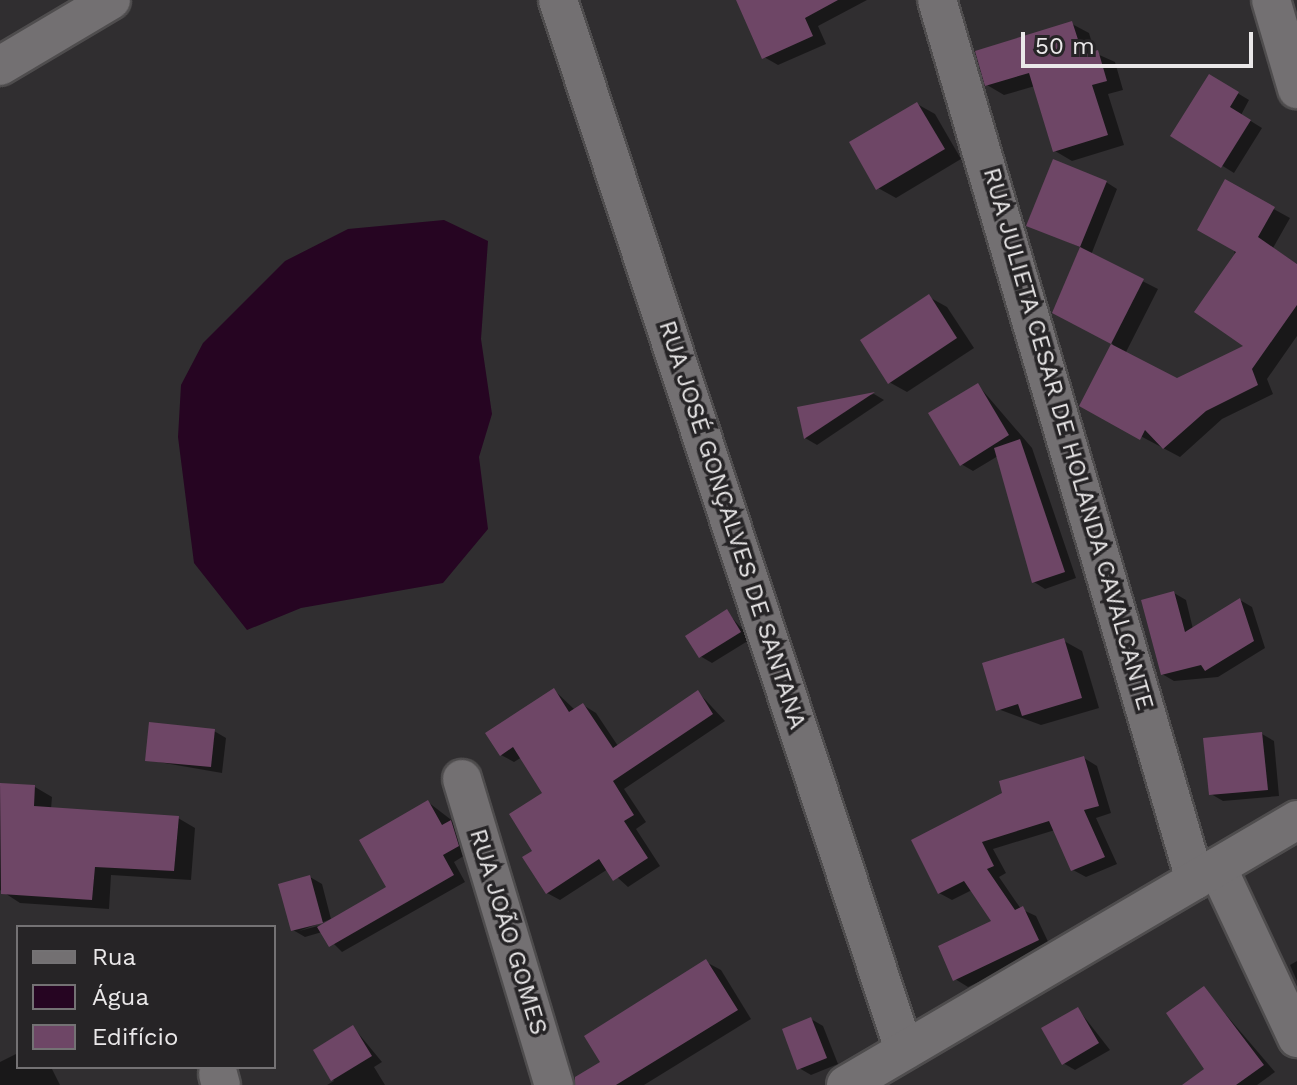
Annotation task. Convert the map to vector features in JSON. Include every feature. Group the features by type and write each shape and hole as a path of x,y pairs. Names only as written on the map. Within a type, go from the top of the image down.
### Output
{"street":[{"path":"0,66 111,0"},
{"name":"RUA JOSÉ GONÇALVES DE SANTANA","path":"558,0 904,1050"},
{"name":"RUA JULIETA CESAR DE HOLANDA CAVALCANTE","path":"937,0 1206,873 1297,1038"},
{"path":"1271,0 1297,89"},
{"name":"RUA JOÃO GOMES","path":"462,779 554,1085"},
{"path":"846,1085 1297,820"}],"water":[{"path":"444,220 488,241 481,339 492,414 479,457 488,529 443,583 301,608 247,630 194,563 178,437 181,385 203,343 285,261 348,229"}],"building":[{"path":"736,0 838,0 805,18 813,36 762,59"},
{"path":"1072,21 1083,55 1098,50 1107,81 1092,85 1108,135 1053,152 1029,73 985,86 975,51"},
{"path":"1209,74 1239,92 1230,107 1251,120 1221,168 1170,136"},
{"path":"917,102 945,149 876,190 849,142"},
{"path":"1053,159 1107,181 1080,247 1026,226"},
{"path":"1225,179 1275,207 1258,237 1297,264 1297,305 1252,369 1258,385 1206,411 1163,449 1145,430 1140,440 1079,406 1111,344 1177,378 1243,346 1194,312 1236,252 1197,230"},
{"path":"1080,247 1144,279 1111,344 1052,313"},
{"path":"929,294 957,338 888,384 860,340"},
{"path":"978,383 1009,435 960,466 928,413"},
{"path":"875,392 804,439 797,407"},
{"path":"1020,439 1065,572 1032,583 994,448"},
{"path":"1174,591 1185,632 1240,598 1254,641 1205,671 1201,665 1161,675 1141,600"},
{"path":"727,609 741,632 699,658 685,636"},
{"path":"1064,638 1082,698 1022,716 1018,704 996,711 982,663"},
{"path":"554,688 569,712 583,703 613,748 698,690 713,714 613,781 634,815 624,821 648,858 613,881 599,859 546,894 522,857 532,851 509,814 542,793 513,747 500,756 485,733"},
{"path":"149,722 215,729 211,767 145,761"},
{"path":"1262,732 1268,790 1209,795 1203,738"},
{"path":"1084,756 1099,806 1084,810 1105,857 1071,871 1049,821 982,842 994,866 987,869 1015,910 1023,906 1039,940 953,981 938,946 991,921 964,881 938,894 911,840 1002,793 999,781"},
{"path":"0,783 35,785 34,806 179,816 174,871 95,867 92,900 1,894"},
{"path":"428,800 442,825 451,820 459,846 443,855 454,875 329,947 317,927 386,887 359,840"},
{"path":"310,875 323,923 291,931 278,884"},
{"path":"706,959 738,1010 616,1085 575,1085 575,1077 600,1062 584,1036"},
{"path":"1204,986 1264,1065 1236,1085 1182,1085 1204,1069 1166,1013"},
{"path":"1078,1007 1099,1043 1062,1065 1041,1028"},
{"path":"811,1017 827,1058 797,1070 782,1029"},
{"path":"353,1025 372,1056 331,1081 313,1050"}]}
